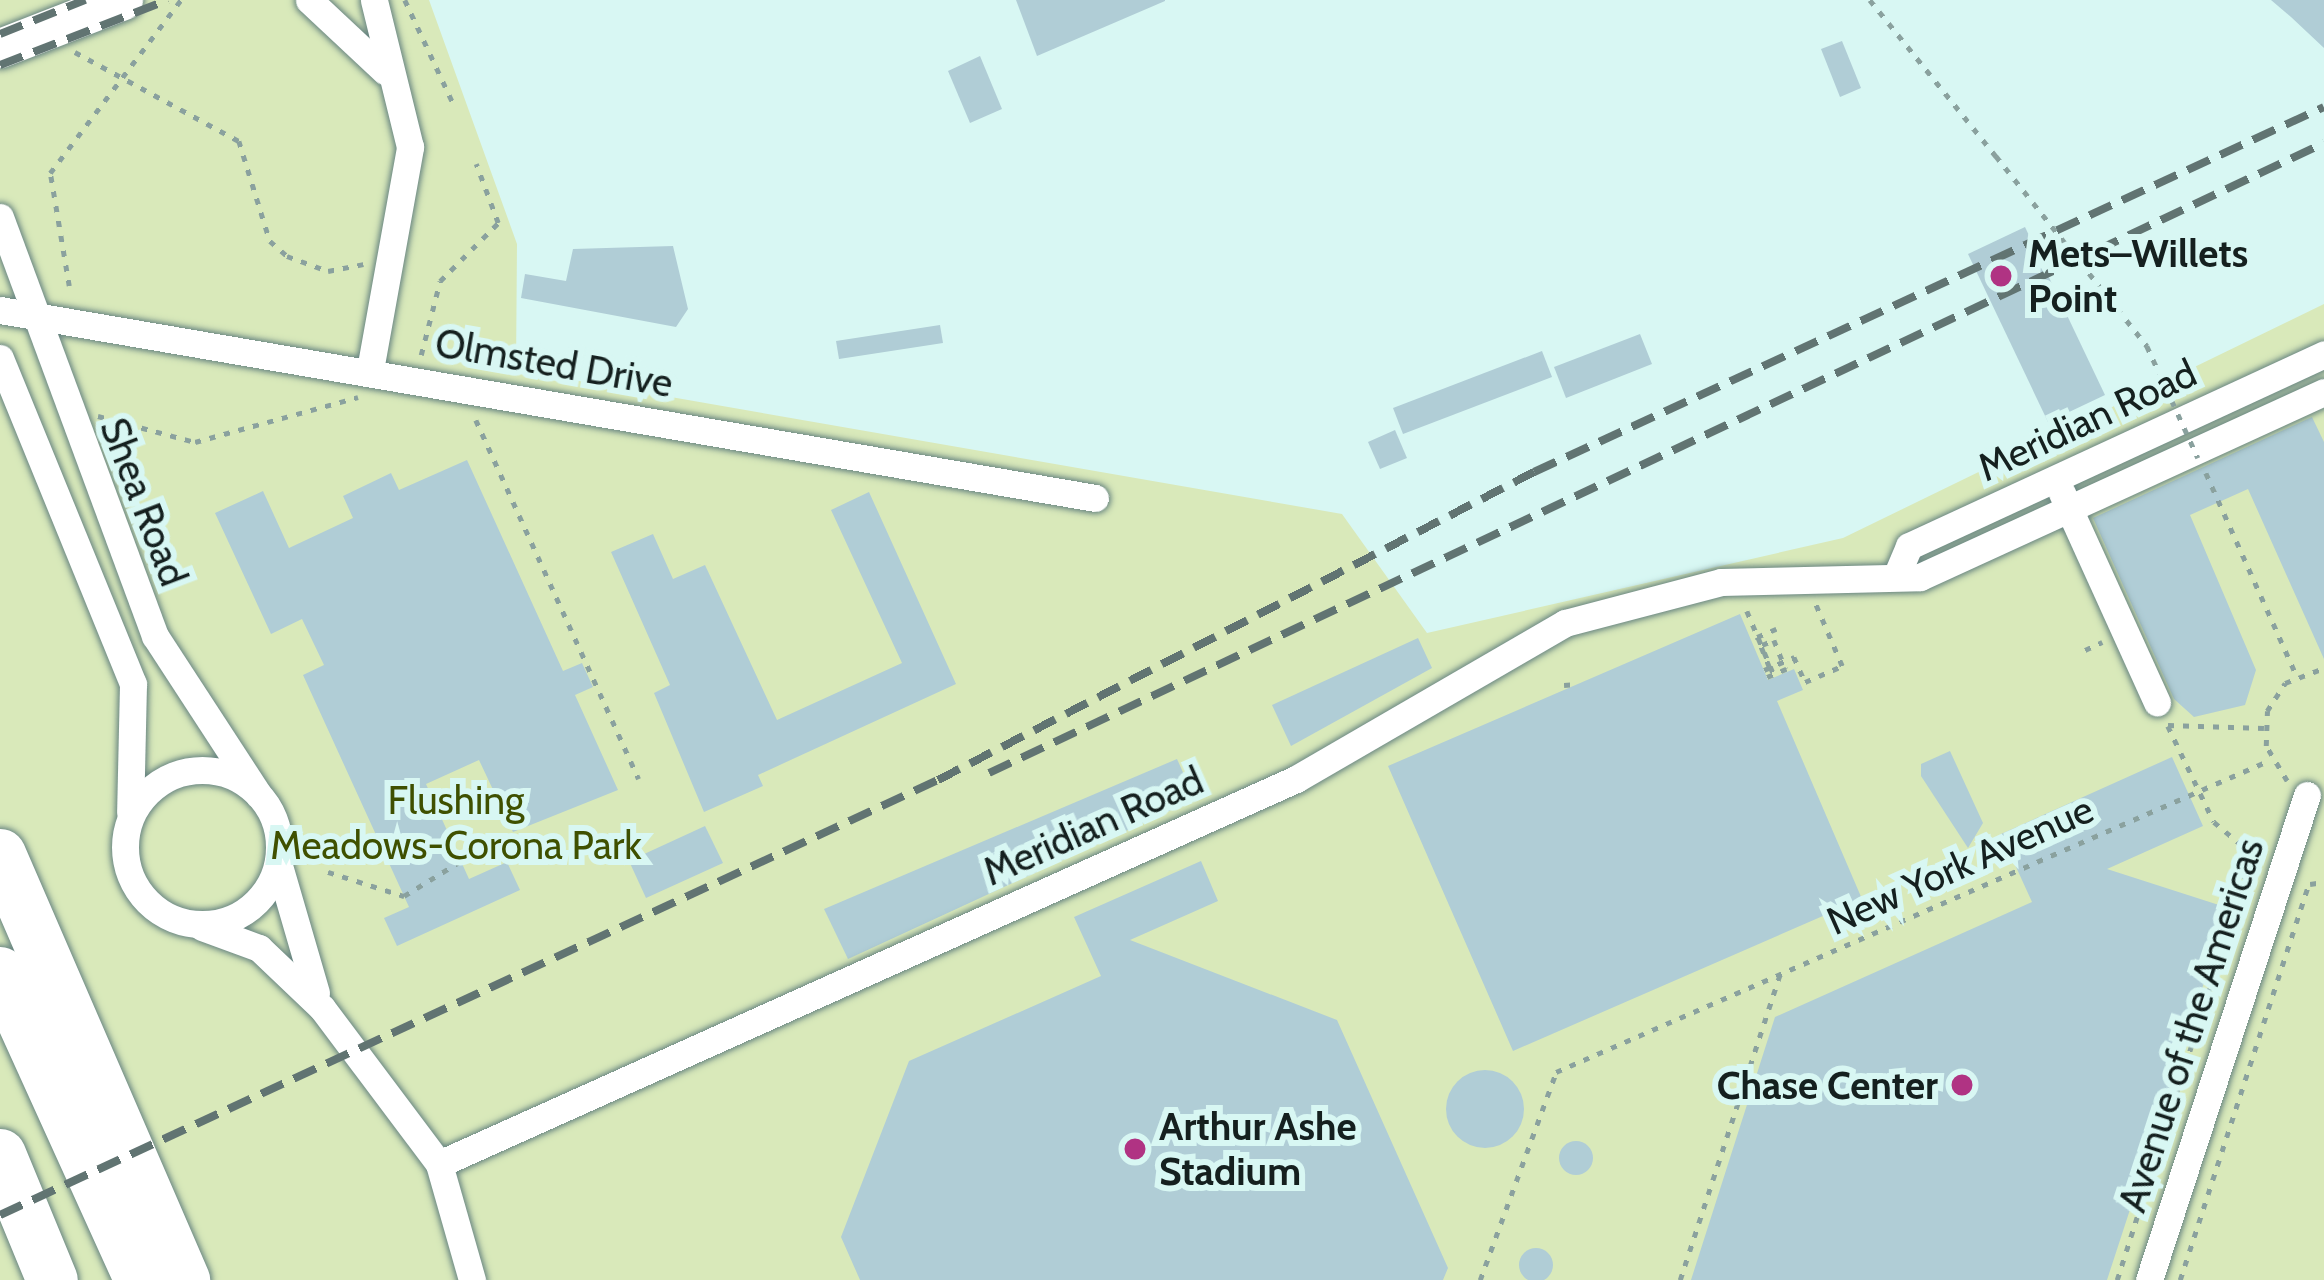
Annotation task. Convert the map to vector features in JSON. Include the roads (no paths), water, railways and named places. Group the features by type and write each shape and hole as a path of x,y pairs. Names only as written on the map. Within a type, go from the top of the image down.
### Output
{"highway":[{"path":"0,854 116,1134 184,1280"},
{"path":"0,972 140,1280"},
{"path":"116,1134 199,1280"},
{"path":"0,1154 52,1280"}],"main road":[{"path":"0,49 104,4"}],"street":[{"path":"309,0 355,33 395,84"},
{"path":"374,0 410,147 376,380"},
{"name":"Shea Road","path":"0,217 165,658 258,794"},
{"name":"Olmsted Drive","path":"0,310 31,308 376,380 1095,498"},
{"name":"Meridian Road","path":"1898,572 1909,546 2324,353"},
{"name":"Shea Road","path":"0,358 133,684 129,816"},
{"name":"Meridian Road","path":"439,1164 1296,779 1565,623 1721,582 1898,572 1920,577 2324,392"},
{"path":"2055,478 2162,713"},
{"path":"322,1008 278,862 275,820 258,794 229,774 190,770 149,790 129,816 133,883 154,908 259,947 322,1008 439,1164 472,1280"},
{"name":"Avenue of the Americas","path":"2149,1280 2307,795"},
{"path":"195,924 254,904 278,862"}],"railway":[{"path":"0,34 85,0"},
{"path":"0,65 168,0"},
{"path":"0,1215 938,780 1534,472 2324,107"},
{"path":"989,773 2324,143"}],"place":[{"name":"Mets–Willets Point","path":"2001,276"},
{"name":"Chase Center","path":"1962,1085"},
{"name":"Arthur Ashe Stadium","path":"1135,1149"}],"park label":[{"name":"Flushing Meadows-Corona Park","path":"456,824"}]}
